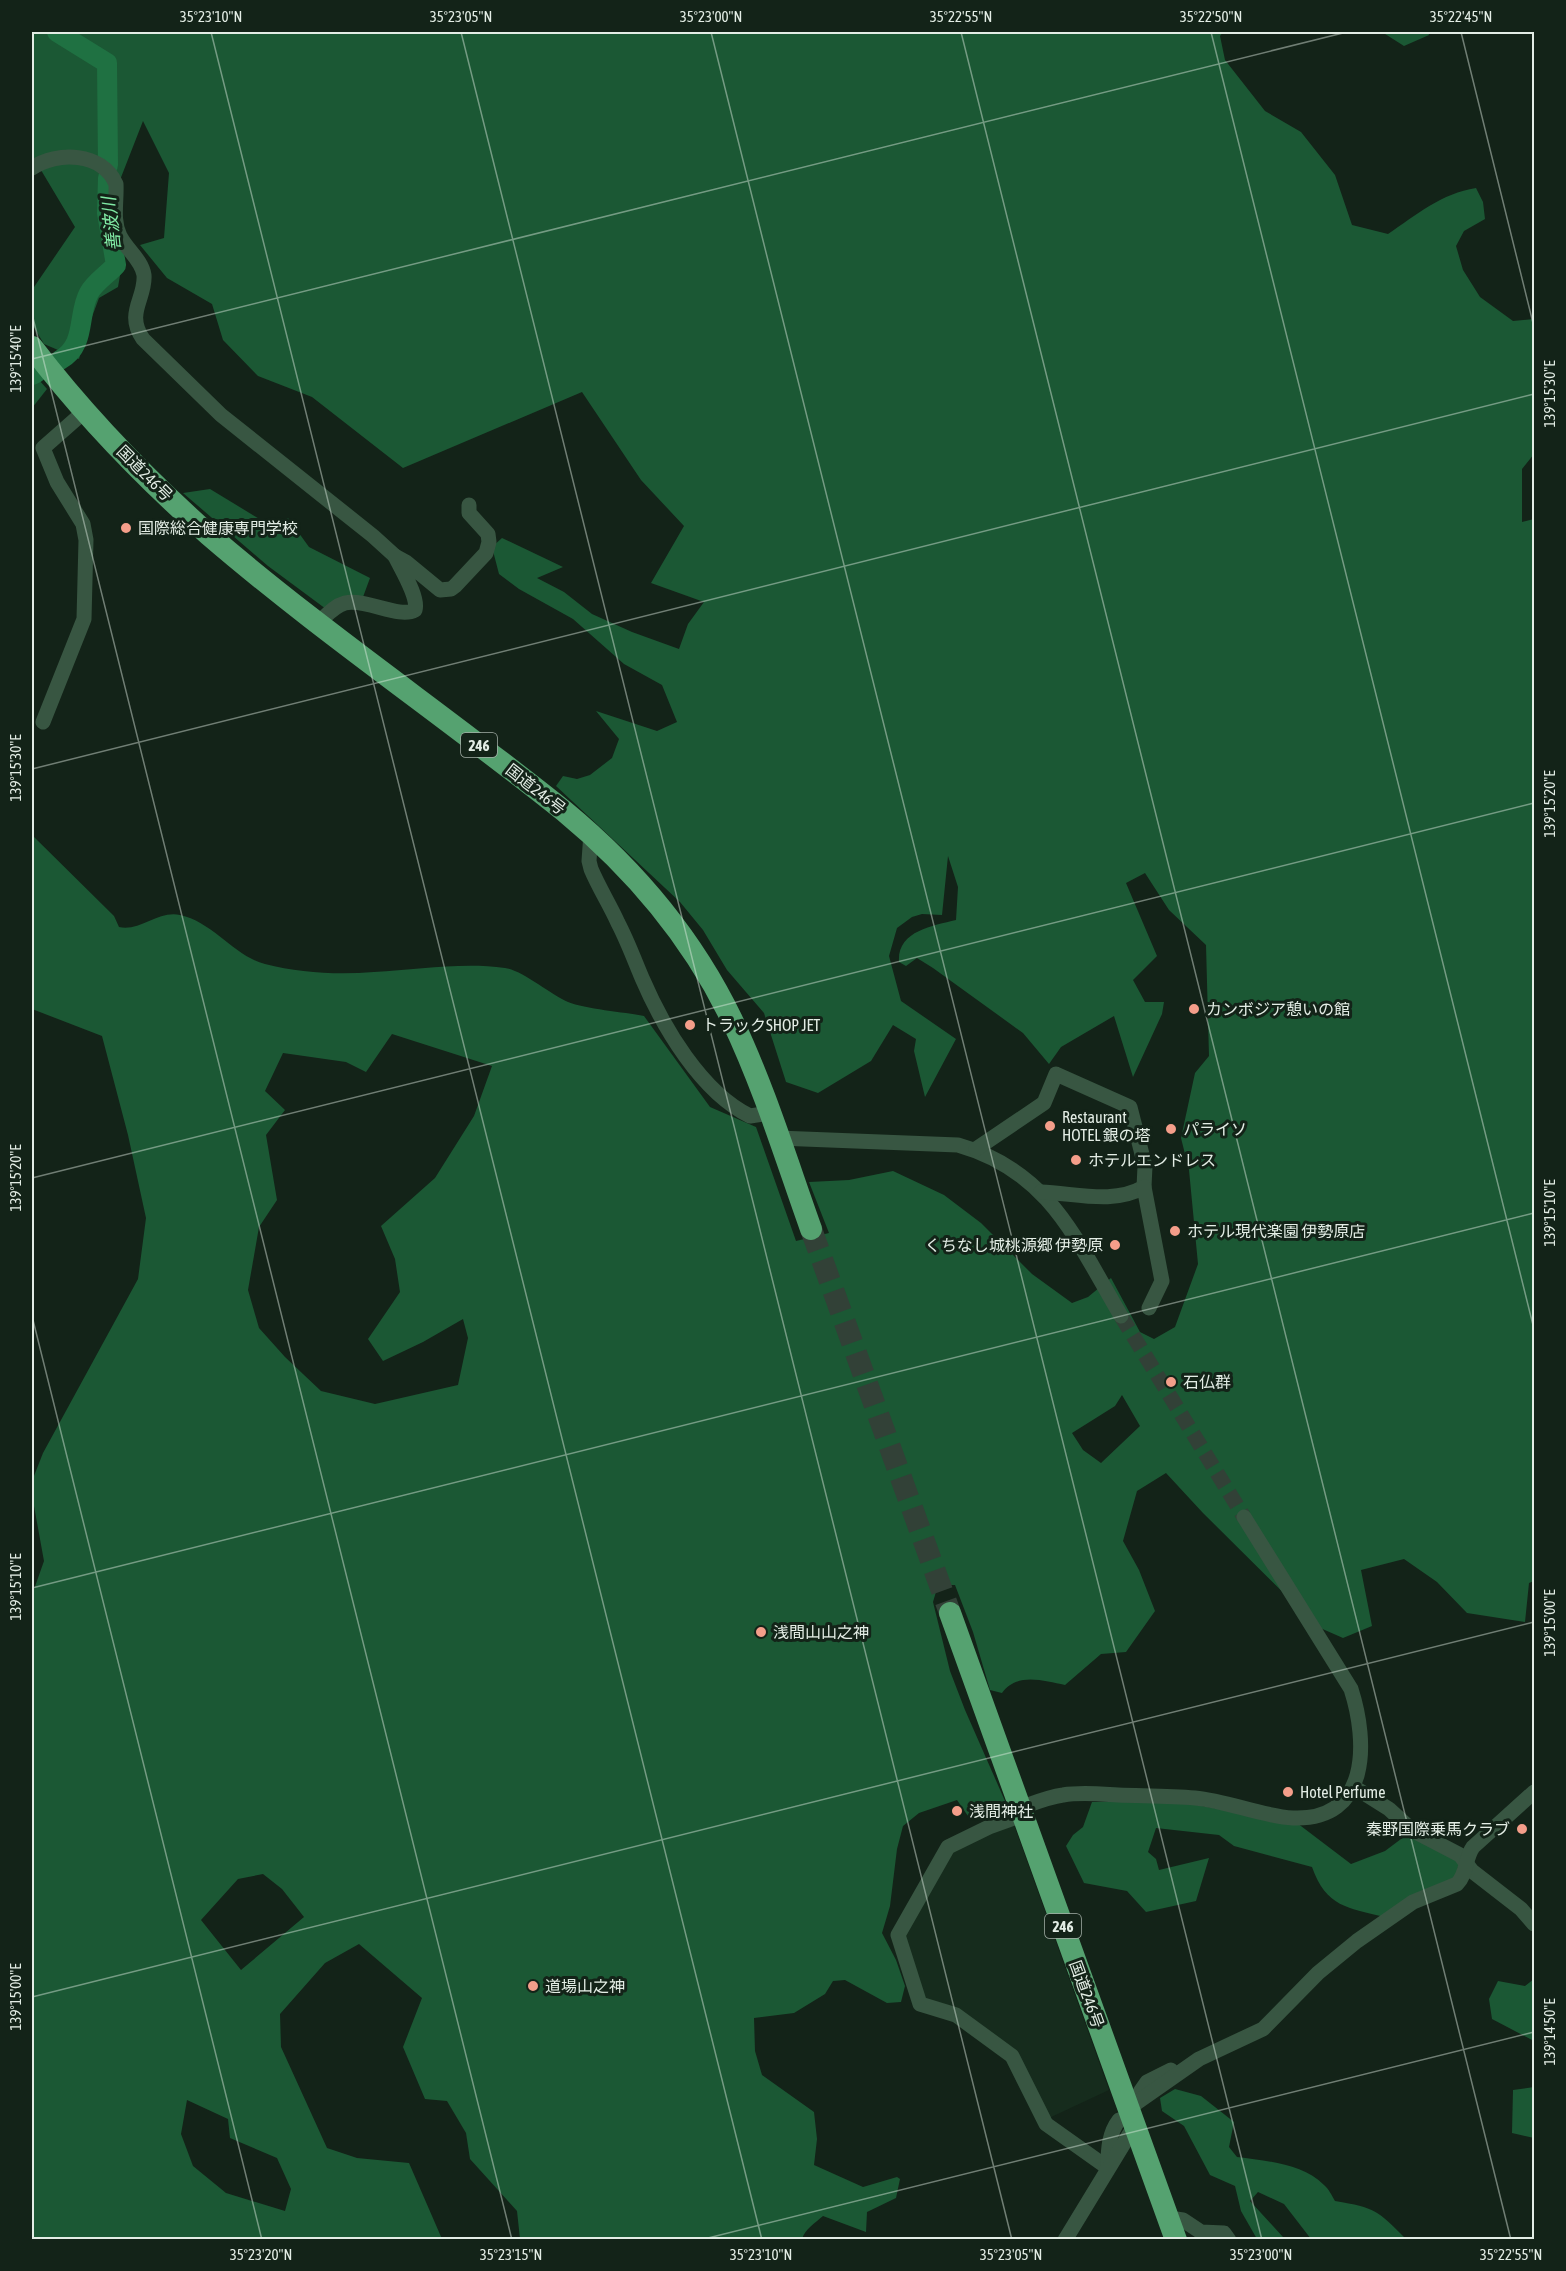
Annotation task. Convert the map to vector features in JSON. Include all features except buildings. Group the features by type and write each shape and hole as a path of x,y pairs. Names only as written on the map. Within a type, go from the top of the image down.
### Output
{"highway":[{"name":"国道246号","path":"32,347 117,446 207,533 318,623 538,790 591,833 641,885 683,938 731,1019 753,1069 811,1229"},
{"name":"国道246号","path":"950,1613 1176,2240"}],"street":[{"path":"32,168 43,162 66,156 79,157 97,165 114,178 117,229 141,266 144,277 136,319 139,334 221,415 440,590 451,589 486,553 489,546 488,534 471,515 469,505"},
{"path":"43,722 84,619 86,540 83,524 57,482 42,448 85,411"},
{"path":"318,623 344,603 363,603 407,613 415,610 414,597 395,556"},
{"path":"591,833 589,861 591,869 672,1036 706,1083 726,1100 750,1116 769,1113"},
{"path":"976,1149 1044,1103 1056,1074 1130,1107 1145,1166 1144,1187 1162,1281 1149,1308"},
{"path":"778,1138 937,1143 976,1149 1023,1175 1041,1192 1069,1229 1121,1316"},
{"path":"1041,1192 1110,1197 1128,1194 1144,1187"},
{"path":"1108,2168 1046,2124 1012,2056 956,2015 920,2004 898,1935 948,1847 1021,1811 1063,1795 1164,1796 1198,1799 1292,1818 1317,1815 1340,1806 1354,1787 1360,1760 1358,1713 1351,1689 1245,1517"},
{"path":"1354,1787 1389,1809 1412,1830 1460,1855 1472,1871 1521,1909 1534,1924"},
{"path":"1065,2240 1108,2168 1131,2111 1195,2062 1215,2050 1263,2029 1317,1973 1357,1941 1413,1902 1457,1884 1462,1879 1468,1854 1473,1847 1534,1791"},
{"path":"1168,2218 1183,2220 1201,2232 1224,2233 1229,2240"}],"shaded area":[{"path":"1014,1825 1109,2090 1047,2119 1014,2054 927,2003 902,1936 950,1851 992,1830"}],"green space":[{"path":"32,32 1223,32 1220,36 1225,60 1265,111 1301,132 1335,175 1352,225 1388,234 1441,200 1476,188 1483,202 1485,219 1464,231 1456,246 1463,270 1480,297 1513,321 1534,319 1534,454 1522,469 1522,522 1534,519 1534,1581 1529,1583 1525,1622 1467,1613 1437,1582 1404,1559 1361,1570 1372,1626 1343,1638 1318,1627 1166,1473 1137,1491 1123,1541 1139,1570 1155,1611 1126,1652 1101,1654 1065,1685 1040,1680 1023,1680 1008,1686 1002,1693 990,1690 973,1632 955,1585 938,1585 933,1602 950,1671 1005,1801 999,1813 988,1819 970,1819 957,1800 919,1813 903,1826 897,1849 890,1906 882,1933 896,1960 905,1986 901,2002 887,2003 845,1980 833,1981 825,1994 794,2013 754,2018 755,2051 762,2075 814,2112 817,2139 814,2165 863,2187 897,2177 900,2179 896,2198 867,2212 866,2232 823,2216 808,2229 802,2239 520,2239 517,2211 470,2159 466,2133 447,2101 425,2099 403,2047 422,1998 359,1944 325,1963 280,2014 281,2047 327,2148 357,2158 409,2163 442,2239 32,2240 32,1595 44,1561 32,1495 32,1481 43,1453 138,1279 146,1218 128,1135 102,1036 32,1009 32,835 114,916 119,927 134,927 164,915 180,915 203,924 254,960 305,971 360,973 440,967 505,968 520,973 568,1002 644,1016 710,1107 756,1127 796,1241 829,1233 809,1182 849,1180 893,1171 944,1195 981,1223 1032,1274 1072,1303 1088,1297 1111,1278 1140,1332 1154,1339 1175,1327 1198,1264 1189,1170 1181,1138 1195,1073 1209,1056 1206,945 1169,910 1145,873 1126,883 1157,956 1133,980 1145,1002 1164,1002 1162,1014 1133,1077 1114,1016 1061,1047 1049,1064 1023,1033 933,968 917,958 906,966 899,962 900,952 910,937 927,928 956,920 958,887 948,856 942,915 922,914 912,917 897,928 889,956 901,1001 956,1039 925,1097 914,1051 916,1039 893,1025 871,1061 818,1093 786,1082 764,1013 727,970 703,930 680,902 556,786 563,776 577,779 590,775 612,758 619,739 596,711 657,731 677,722 662,685 624,664 573,619 519,589 499,574 492,547 502,538 563,567 537,578 564,592 592,614 679,649 688,624 704,602 651,583 684,526 641,480 582,392 403,468 312,397 258,376 223,340 212,304 167,278 140,245 164,238 169,173 143,121 104,221 124,253 118,287 99,298 79,359 44,344 32,324 32,290 75,227 32,155","holes":["392,1034 492,1066 474,1116 435,1178 381,1226 395,1259 400,1292 368,1339 383,1361 463,1319 468,1338 458,1385 375,1404 321,1391 285,1357 259,1328 248,1290 259,1227 277,1200 266,1135 285,1110 265,1091 283,1053 346,1062 366,1072","1122,1395 1140,1426 1101,1463 1083,1450 1072,1433 1115,1406","263,1874 282,1889 304,1917 241,1970 201,1920 238,1879","187,2100 228,2119 230,2138 277,2158 291,2189 285,2211 226,2193 193,2166 181,2134"]},
{"path":"1382,32 1428,32 1429,35 1404,46"},
{"path":"32,372 47,389 32,408"},
{"path":"210,489 266,523 288,518 309,547 370,578 363,597 326,609 268,566 183,493"},
{"path":"1174,1801 1297,1823 1351,1864 1385,1851 1409,1833 1459,1862 1455,1880 1385,1917 1349,1908 1331,1898 1312,1867 1234,1846 1219,1835 1156,1828 1148,1852 1156,1859 1159,1870 1209,1858 1196,1901 1146,1912 1127,1891 1084,1883 1066,1846 1073,1835 1083,1827 1092,1802"},
{"path":"1534,1979 1534,2041 1492,2019 1489,1999 1498,1981 1525,1986"},
{"path":"1534,2087 1534,2138 1512,2133 1513,2090"},
{"path":"1175,2089 1201,2096 1234,2122 1229,2147 1237,2157 1283,2164 1305,2172 1326,2187 1335,2201 1368,2208 1382,2216 1406,2239 1311,2239 1284,2204 1258,2192 1250,2201 1283,2237 1257,2239 1241,2211 1235,2186 1210,2175 1184,2126 1162,2111 1160,2098"}],"waterway":[{"name":"善波川","path":"57,32 107,63 108,165"},
{"name":"善波川","path":"60,360 69,354 78,338 85,301 89,293 116,265 107,213 108,178"},
{"name":"善波川","path":"32,375 36,373"}],"tunnel":[{"path":"811,1229 950,1613"},
{"path":"1121,1316 1244,1517"}],"place":[{"name":"国際総合健康専門学校","path":"126,528"},
{"name":"カンボジア憩いの館","path":"1194,1009"},
{"name":"トラックSHOP JET","path":"690,1025"},
{"name":"Restaurant HOTEL 銀の塔","path":"1050,1126"},
{"name":"パライソ","path":"1171,1129"},
{"name":"ホテルエンドレス","path":"1076,1160"},
{"name":"ホテル現代楽園 伊勢原店","path":"1175,1231"},
{"name":"くちなし城桃源郷 伊勢原","path":"1115,1245"},
{"name":"石仏群","path":"1171,1382"},
{"name":"浅間山山之神","path":"761,1632"},
{"name":"Hotel Perfume","path":"1288,1792"},
{"name":"浅間神社","path":"957,1811"},
{"name":"秦野国際乗馬クラブ","path":"1522,1829"},
{"name":"道場山之神","path":"533,1986"}]}
